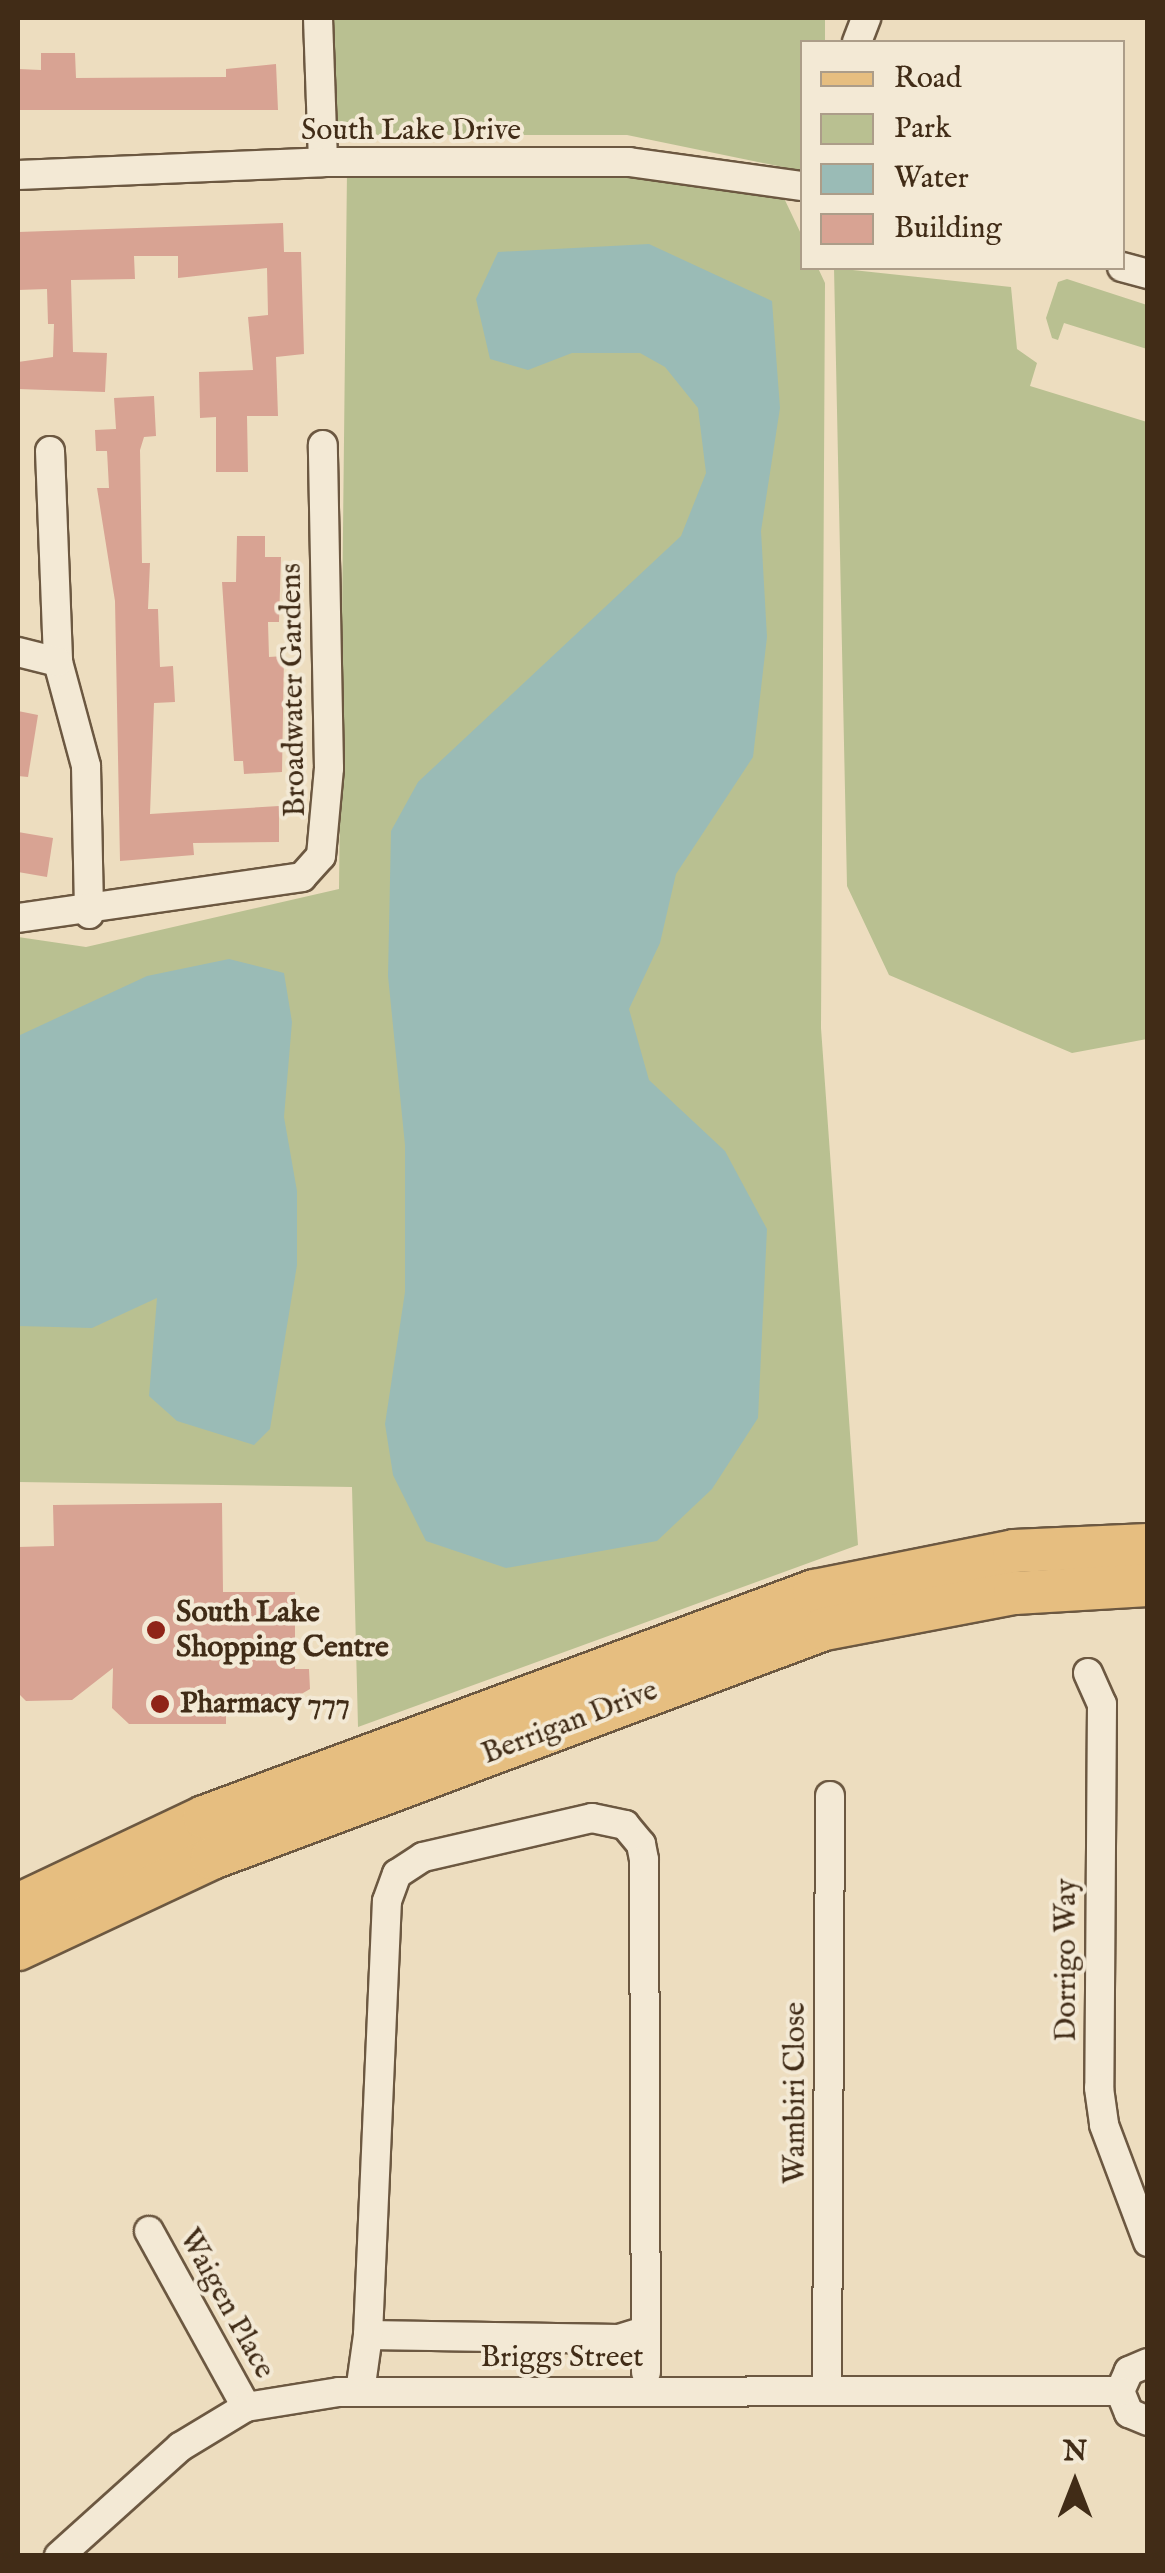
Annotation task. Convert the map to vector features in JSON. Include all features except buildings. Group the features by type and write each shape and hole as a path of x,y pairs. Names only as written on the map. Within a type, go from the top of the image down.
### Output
{"main road":[{"name":"Berrigan Drive","path":"18,1949 67,1920 334,1790 814,1590 1014,1551 1148,1545"},
{"name":"Berrigan Drive","path":"18,1905 204,1817 334,1790 824,1629 1015,1593 1148,1585"}],"street":[{"path":"318,18 323,162"},
{"name":"South Lake Drive","path":"18,175 323,162 629,162 800,186"},
{"name":"Broadwater Gardens","path":"18,918 89,914 302,877 326,848 323,445"},
{"path":"50,451 58,662 86,766 89,914"},
{"path":"18,652 58,662"},
{"name":"Dorrigo Way","path":"1088,1673 1102,1704 1099,2088 1104,2124 1148,2242"},
{"name":"Wambiri Close","path":"827,2390 830,1796"},
{"path":"360,2392 368,2335 389,1888 423,1857 610,1818 633,1832 644,1860 646,2372"},
{"name":"Waigen Place","path":"149,2231 246,2407"},
{"path":"368,2335 619,2338 645,2332"},
{"path":"1148,2362 1129,2370 1120,2391 1129,2413 1148,2421"},
{"name":"Briggs Street","path":"59,2556 180,2448 246,2407 360,2392 1120,2391"}],"green space":[{"path":"331,18 825,18 825,40 800,40 800,171 627,135 330,135"},
{"path":"627,166 783,196 800,232 800,270 819,270 825,283 821,1028 858,1545 358,1727 352,1487 18,1482 18,937 86,947 339,889 347,171"},
{"path":"834,270 1011,287 1017,349 1037,363 1030,386 1147,422 1147,1039 1072,1053 889,975 847,886"},
{"path":"1067,279 1147,305 1147,349 1064,323 1058,340 1052,338 1046,318 1058,282"}],"water":[{"path":"649,244 772,301 780,408 761,531 767,637 753,757 676,874 660,943 629,1009 649,1080 725,1151 767,1229 758,1418 712,1489 657,1541 506,1568 426,1541 393,1475 385,1424 405,1292 405,1145 388,976 391,831 418,782 681,536 706,473 698,408 665,367 640,353 572,353 528,370 490,359 476,299 498,252"},
{"path":"229,959 284,973 292,1022 284,1117 297,1191 297,1265 270,1429 254,1445 177,1421 149,1396 157,1298 92,1328 18,1326 18,1036 147,976"}],"place":[{"name":"South Lake Shopping Centre","path":"156,1630"},
{"name":"Pharmacy 777","path":"160,1704"}]}
